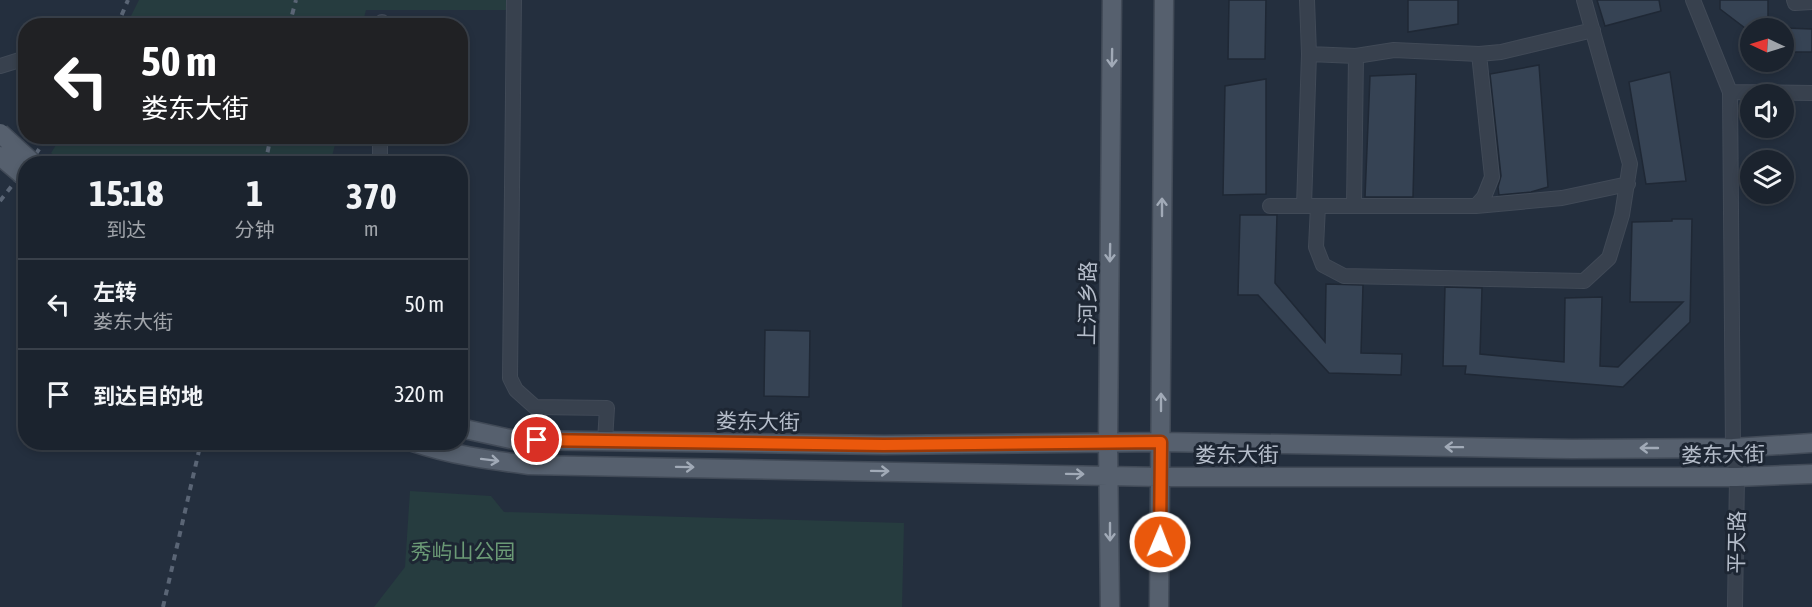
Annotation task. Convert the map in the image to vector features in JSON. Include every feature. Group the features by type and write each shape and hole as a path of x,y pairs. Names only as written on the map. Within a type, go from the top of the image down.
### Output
{"main road":[{"name":"上河乡路","path":"1110,607 1108,444 1112,0"},
{"path":"1159,607 1164,0"},
{"path":"0,133 25,156"},
{"path":"0,156 18,171"},
{"name":"娄东大街","path":"468,430 515,440 884,445 1161,442 1561,449 1733,448 1812,443"},
{"name":"娄东大街","path":"434,450 478,459 529,465 1161,477 1737,477 1812,474"}],"street":[{"path":"514,0 510,378 516,390 535,407 607,408 605,441"},
{"path":"1307,0 1311,206 1316,247 1323,265 1344,276 1584,281 1609,258 1622,216 1630,164 1584,0"},
{"path":"1693,0 1730,92 1812,93"},
{"path":"1794,0 1795,3 1812,2"},
{"path":"1309,54 1356,56 1394,50 1479,54 1501,52 1593,30"},
{"path":"1476,206 1484,197 1492,177 1479,54"},
{"path":"1354,206 1356,56"},
{"path":"0,66 18,60"},
{"name":"平天路","path":"1730,92 1733,448 1737,477 1735,607"},
{"path":"1269,206 1476,206 1562,198 1628,184"}],"green space":[{"path":"139,0 509,0 509,10 366,10 364,18 130,18"},
{"path":"57,144 335,144 332,156 55,156 51,153"},
{"name":"秀屿山公园","path":"410,491 491,496 504,512 904,523 902,607 374,607 405,567"}],"building":[{"path":"1229,0 1266,0 1265,59 1228,59"},
{"path":"1408,0 1458,0 1458,24 1408,32"},
{"path":"1597,0 1659,0 1661,11 1605,26"},
{"path":"1720,0 1768,0 1768,18 1740,18 1740,24 1720,9"},
{"path":"1794,28 1812,29 1812,52 1794,52"},
{"path":"1539,65 1548,187 1531,192 1499,195 1498,187 1501,176 1490,74"},
{"path":"1670,72 1686,181 1646,184 1629,82"},
{"path":"1416,74 1413,197 1365,197 1370,76"},
{"path":"1266,79 1266,194 1223,195 1225,86"},
{"path":"1240,215 1277,215 1275,283 1325,342 1326,284 1363,285 1361,353 1402,354 1401,375 1329,373 1258,295 1238,295"},
{"path":"1672,219 1692,219 1690,322 1623,387 1465,374 1466,366 1443,366 1445,287 1482,288 1480,354 1564,362 1565,298 1602,297 1600,366 1618,367 1683,302 1630,302 1632,222 1672,221"},
{"path":"765,330 810,331 809,397 764,396"}],"railway":[{"path":"120,18 128,0"},
{"path":"291,18 296,0"},
{"path":"34,156 43,144"},
{"path":"267,156 269,144"},
{"path":"0,201 18,178"},
{"path":"163,607 199,450"}],"route":[{"path":"537,440 884,445 1161,442 1160,542"}]}
